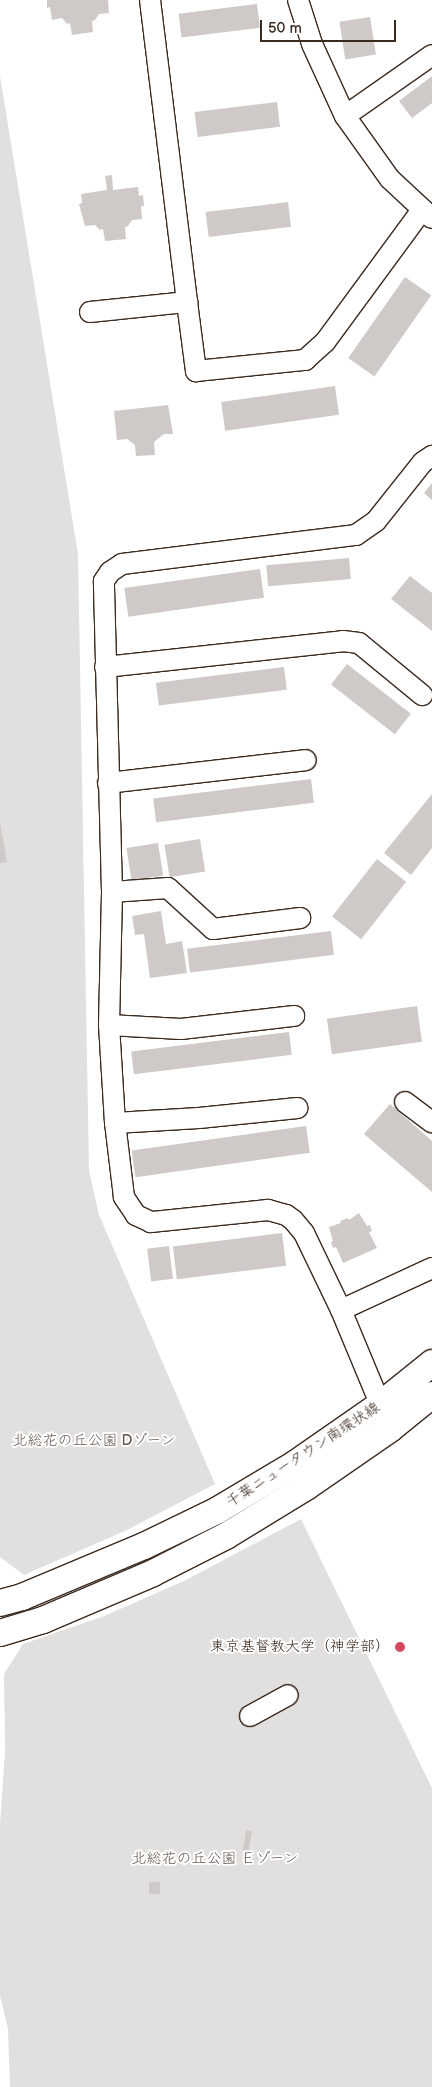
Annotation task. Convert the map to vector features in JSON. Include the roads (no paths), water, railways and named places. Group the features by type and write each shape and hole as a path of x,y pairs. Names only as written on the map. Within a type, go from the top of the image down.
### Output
{"main road":[{"name":"千葉ニュータウン南環状線","path":"0,1603 22,1597 144,1546 218,1510 295,1464 380,1405 432,1363"},
{"name":"千葉ニュータウン南環状線","path":"0,1633 43,1620 70,1609 153,1573 221,1538 306,1487 390,1429 432,1395"}],"street":[{"path":"150,0 196,371 305,360 325,342 427,214 390,179 346,116 316,52 298,0"},
{"path":"346,116 432,55"},
{"path":"90,312 187,302"},
{"path":"390,1429 341,1310 298,1224 286,1215 268,1210 159,1223 144,1220 136,1215 124,1197 115,1123 109,1025 112,892 104,581 110,572 122,564 356,536 376,521 423,462 432,456"},
{"path":"105,667 343,641 358,644 422,695"},
{"path":"108,783 306,760"},
{"path":"112,892 168,888 213,928 300,918"},
{"path":"109,1025 181,1029 294,1016"},
{"path":"405,1102 432,1122"},
{"path":"115,1123 199,1118 297,1108"},
{"path":"341,1310 432,1268"},
{"path":"250,1716 288,1695"}],"place":[{"name":"東京基督教大学（神学部）","path":"400,1647"}],"park label":[{"name":"北総花の丘公園 Dゾーン","path":"94,1441"},
{"name":"北総花の丘公園 Ｅゾーン","path":"215,1859"}]}
